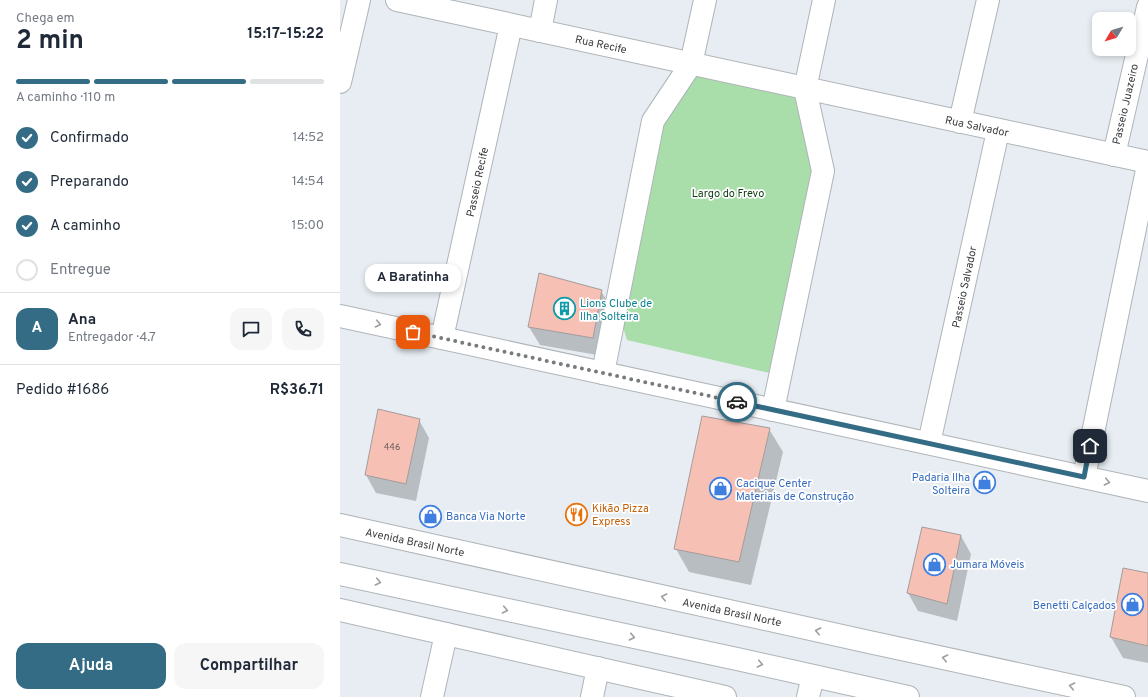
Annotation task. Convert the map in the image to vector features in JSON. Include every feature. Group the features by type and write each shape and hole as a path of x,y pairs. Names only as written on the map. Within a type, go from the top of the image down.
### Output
{"street":[{"path":"340,82 359,0"},
{"name":"Rua Recife","path":"397,0 805,89"},
{"path":"540,31 546,0"},
{"path":"603,373 653,121 692,64 705,0"},
{"path":"773,410 823,171 805,89 824,0"},
{"path":"960,122 988,0"},
{"name":"Passeio Juazeiro","path":"1114,155 1148,7"},
{"name":"Passeio Recife","path":"442,338 511,25"},
{"name":"Rua Salvador","path":"805,89 1114,155 1148,164"},
{"name":"Passeio Salvador","path":"929,443 998,131"},
{"path":"1084,477 1148,164"},
{"path":"340,316 1148,491"},
{"name":"Avenida Brasil Norte","path":"340,525 1124,697"},
{"path":"340,574 908,697"},
{"path":"340,610 725,697"},
{"path":"432,697 446,634"},
{"path":"592,697 598,668"},
{"path":"808,697 813,676"}],"green space":[{"name":"Largo do Frevo","path":"694,72 801,95 817,171 774,374 627,340 619,314 659,121"}],"building":[{"name":"Lions Clube de Ilha Solteira","path":"539,273 602,290 593,338 528,327"},
{"path":"378,409 420,419 406,484 365,475"},
{"name":"Cacique Center Materiais de Construção","path":"702,416 770,428 739,562 674,549"},
{"name":"Jumara Móveis","path":"922,527 961,535 947,604 907,593"},
{"name":"Benetti Calçados","path":"1123,568 1148,573 1148,646 1110,637"}],"way so far":[{"path":"413,332 737,402"}],"place":[{"name":"Lions Clube de Ilha Solteira","path":"565,309"},
{"name":"A Baratinha","path":"413,332"},
{"name":"Padaria Ilha Solteira","path":"985,483"},
{"name":"Cacique Center Materiais de Construção","path":"721,489"},
{"name":"Kikão Pizza Express","path":"577,514"},
{"name":"Banca Via Norte","path":"430,516"},
{"name":"Jumara Móveis","path":"934,564"},
{"name":"Benetti Calçados","path":"1132,605"}],"route":[{"path":"737,402 1084,477 1090,446"}]}
